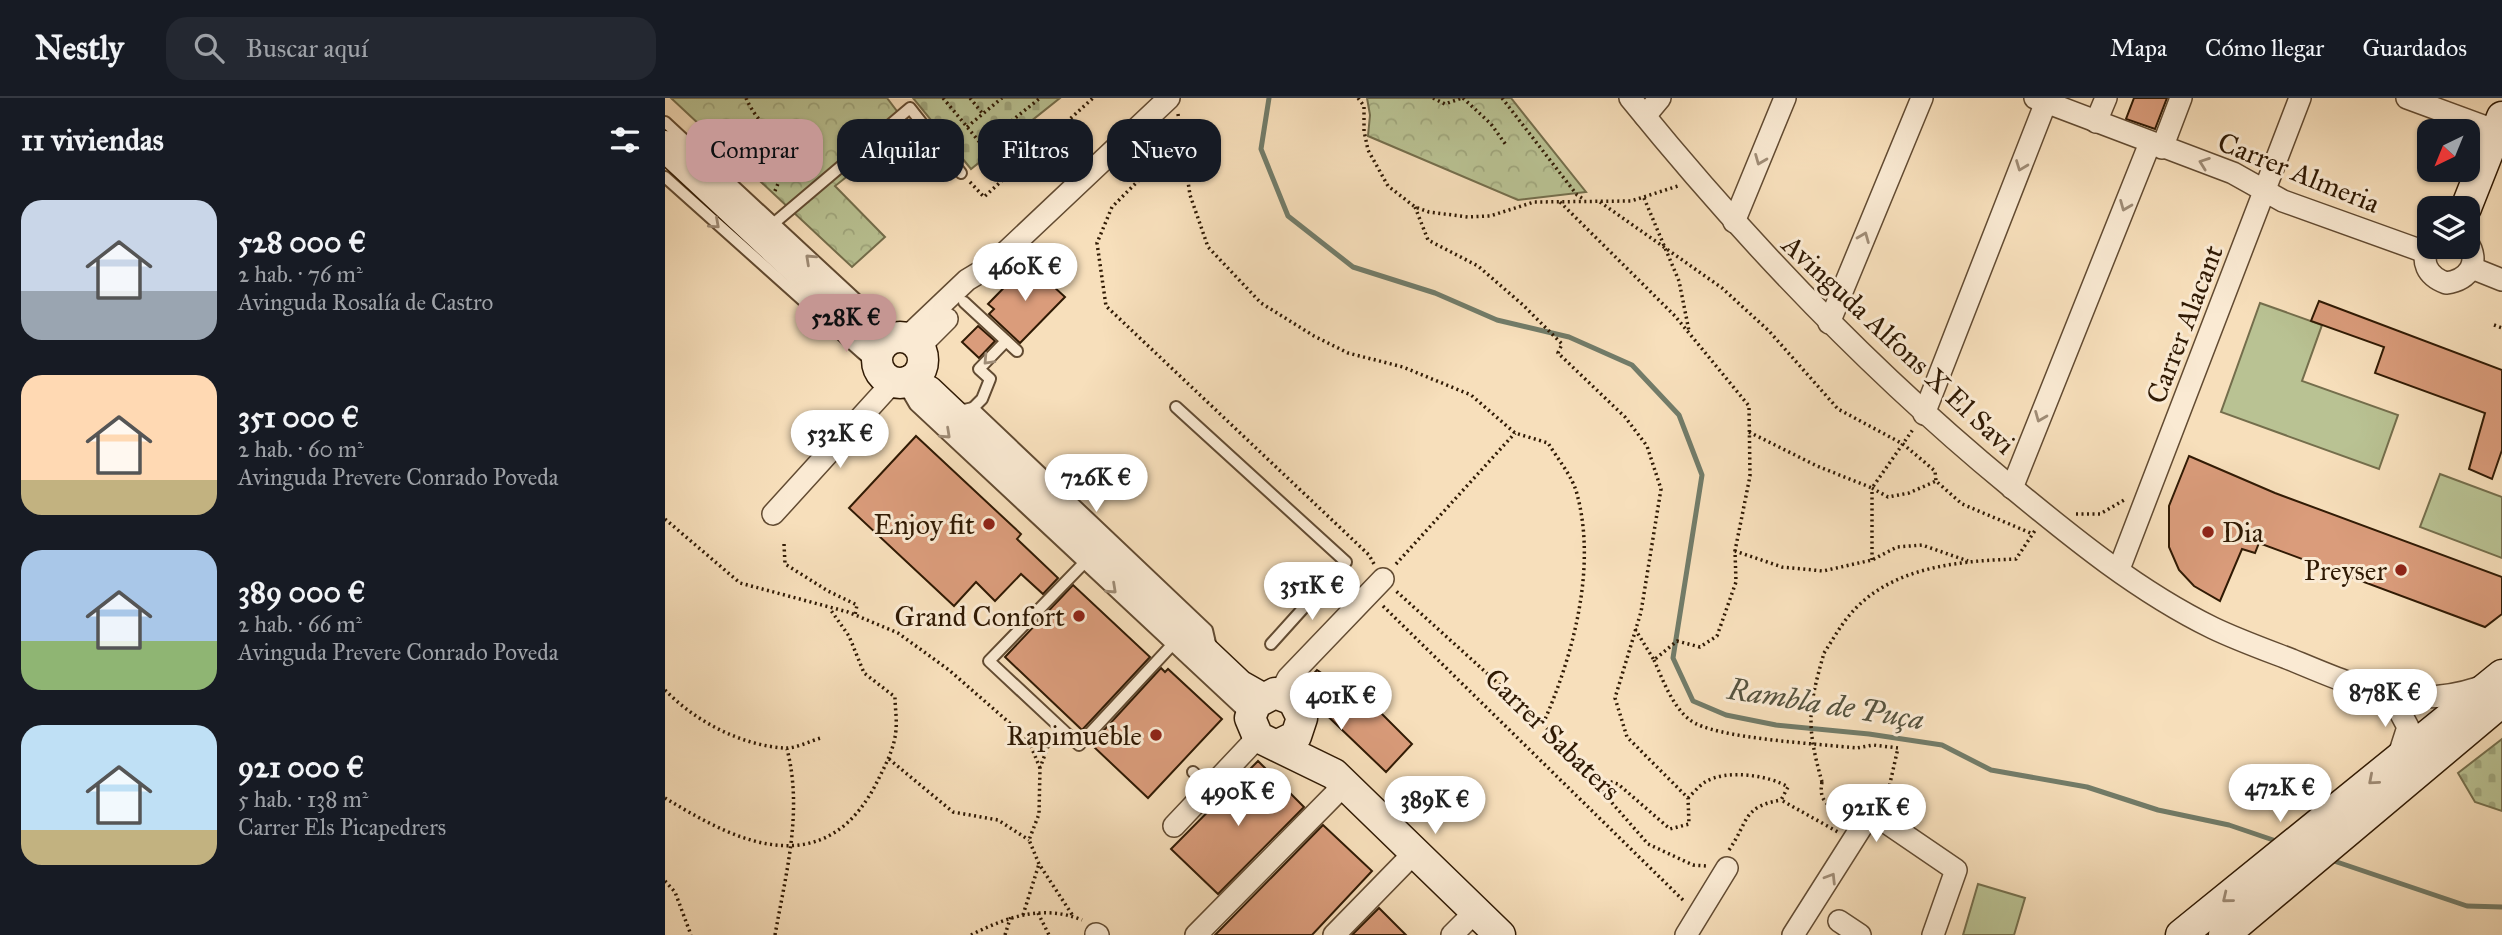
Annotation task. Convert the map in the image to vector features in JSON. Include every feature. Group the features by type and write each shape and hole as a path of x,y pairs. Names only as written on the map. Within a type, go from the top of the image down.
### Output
{"street":[{"name":"Avinguda Alfons X El Savi","path":"1630,98 1734,222 1829,323 1924,414 2012,488 2039,525 2119,569 2165,601 2213,628 2392,697 2428,699 2499,686"},
{"path":"1645,116 1660,98"},
{"path":"1734,222 1785,98"},
{"path":"1829,323 1921,98"},
{"path":"2096,122 2106,98"},
{"path":"2012,488 2156,145 2181,98"},
{"name":"Carrer Alacant","path":"2119,569 2300,98"},
{"path":"2407,98 2500,127 2471,196"},
{"path":"1924,414 2041,100"},
{"name":"Carrer Almeria","path":"2041,100 2233,173 2265,194 2417,245"},
{"path":"773,514 967,281 992,265 1173,104"},
{"path":"665,146 898,366 962,411 1205,652 1260,712 1340,779 1500,935"},
{"path":"2428,259 2429,272 2446,283 2457,282 2472,268 2473,259"},
{"path":"898,366 977,289 992,265"},
{"path":"2472,268 2502,280"},
{"path":"1174,826 1210,788 1260,712 1288,678 1372,590"},
{"path":"2224,935 2301,873 2329,834 2399,758 2499,686"},
{"path":"2181,935 2273,861 2329,834 2499,686"},
{"path":"2392,697 2408,727 2399,758"},
{"path":"1260,712 1296,736 1302,718 1340,779"},
{"path":"1196,935 1340,779"},
{"path":"1793,935 1871,812 1957,870 1933,935"},
{"path":"1334,935 1415,852"},
{"path":"1686,935 1727,867"},
{"path":"1453,935 1476,911"},
{"path":"1839,921 1860,935"}],"lane":[{"path":"902,98 919,119"},
{"path":"773,224 910,108"},
{"path":"665,122 773,224 898,366 915,405 1172,645 1260,712"},
{"path":"665,177 859,352 898,366"},
{"path":"964,302 1017,351"},
{"path":"962,411 982,399 990,379 979,369 1006,341"},
{"path":"1176,407 1346,562 1271,644"},
{"path":"1084,563 989,661 999,671 1079,745 1172,645"},
{"path":"1335,573 1372,590"},
{"path":"1193,772 1210,788"}],"path":[{"path":"746,98 773,132 784,153 784,172 774,193"},
{"path":"943,98 982,145 1039,98"},
{"path":"970,98 983,114"},
{"path":"967,127 1001,98"},
{"path":"964,176 984,197 1093,98"},
{"path":"1358,98 1364,106 1364,131 1368,150 1388,186 1415,207 1468,217 1490,216 1534,202 1600,202 1644,198 1679,185"},
{"path":"1433,98 1445,104 1463,98 1491,124 1506,145"},
{"path":"1501,98 1577,195 1586,202"},
{"path":"1137,182 1112,207 1097,243 1106,306 1369,555 1372,590 1543,724 1648,844 1693,865 1727,867 1727,852 1752,811 1759,804 1781,800 1857,835"},
{"path":"1188,182 1208,247 1261,303 1347,353 1403,368 1471,395 1515,433 1548,443 1577,492 1585,543 1579,600 1563,677 1543,724"},
{"path":"1644,198 1679,281 1690,334"},
{"path":"1560,202 1690,334 1749,407 1750,476 1735,551 1736,582 1717,636 1700,647 1677,641 1654,660"},
{"path":"1600,202 1723,288 1769,331 1838,409 1903,444 1935,471 1936,481 1962,504 2039,525 2016,559 1968,561 1913,572 1880,590 1849,615 1824,653 1810,702 1808,726 1822,782 1820,794 1823,802 1845,815 1857,835"},
{"path":"1415,207 1429,240 1478,266 1562,344 1558,353 1625,417 1647,446 1661,489 1657,527 1635,629 1615,698 1627,737 1688,797 1689,824 1670,829 1618,784 1588,775"},
{"path":"2494,325 2502,328"},
{"path":"1872,560 1872,488 1924,414"},
{"path":"1749,432 1888,497 1909,493 1936,481"},
{"path":"1372,590 1515,433"},
{"path":"2069,511 2100,514 2126,499"},
{"path":"665,519 740,583 855,615 898,633 949,670 1028,739 1040,768"},
{"path":"783,544 785,564 828,591 857,605 855,615"},
{"path":"1735,551 1782,567 1822,571 1872,560 1897,547 1922,545 1968,561"},
{"name":"Carrer Sabaters","path":"1372,590 1698,915"},
{"path":"665,798 696,816 739,835 768,844 818,841 844,827 865,806 889,759 896,730 895,697 864,673 849,636 829,607"},
{"path":"1635,629 1681,710 1692,722 1717,731 1857,748 1873,745 1898,748 1888,796 1879,817"},
{"path":"665,690 687,712 728,732 786,749 821,738"},
{"path":"1029,840 1039,814 1040,768 1050,741"},
{"path":"775,935 792,844 794,777 786,749"},
{"path":"889,759 953,811 998,820 1029,840 1039,864 1073,916"},
{"path":"1688,797 1706,782 1722,775 1776,779 1788,787 1781,800"},
{"path":"1023,915 1039,864"},
{"path":"665,881 675,892 691,935"},
{"path":"1038,914 1049,935"},
{"path":"971,935 1011,916 1038,914 1073,916 1084,921 1097,934"},
{"path":"1005,935 1011,916"}],"green space":[{"path":"671,98 887,98 903,119 837,119 837,182 840,182 835,186 885,237 852,267 761,182 823,182 823,119 693,119"},
{"path":"913,98 1060,98 1034,119 978,119 978,163 971,169 964,160 964,119 930,119"},
{"path":"1367,98 1511,98 1586,192 1518,200 1368,136 1370,115"},
{"path":"2260,303 2322,325 2302,381 2398,415 2379,469 2221,412"},
{"path":"2440,474 2502,497 2502,558 2420,527"},
{"path":"2502,739 2502,811 2475,802 2458,773"},
{"path":"1978,884 2025,898 2014,935 1963,935"}],"building":[{"path":"2134,98 2167,98 2155,129 2126,119"},
{"path":"1028,263 1065,297 1020,343 989,314 994,309 988,304"},
{"path":"2319,301 2502,370 2502,450 2492,479 2469,469 2485,413 2375,373 2384,347 2311,321"},
{"path":"978,326 995,341 979,358 962,342"},
{"path":"916,436 1021,534 1017,539 1058,578 1043,594 1021,574 995,601 976,582 954,606 849,508"},
{"path":"2189,456 2275,493 2502,577 2502,614 2485,627 2259,543 2255,553 2242,549 2220,601 2194,586 2179,570 2169,547 2169,506"},
{"path":"1073,585 1150,657 1082,730 1005,657"},
{"name":"Rapimueble","path":"1161,668 1165,672 1168,669 1222,719 1148,798 1094,747 1097,744 1094,741"},
{"path":"1317,670 1379,711 1412,744 1386,772 1314,703 1302,686"},
{"path":"1258,761 1304,807 1218,894 1171,849"},
{"path":"1323,825 1372,871 1312,935 1215,935"},
{"path":"1379,908 1406,935 1352,935"}],"waterway":[{"name":"Rambla de Puça","path":"1269,98 1261,149 1288,216 1353,267 1435,293 1497,320 1569,337 1632,365 1679,415 1702,475 1673,658 1693,701 1726,715 1776,725 1869,734 1942,745 1991,770 2087,787 2158,810 2229,825 2279,842"},
{"name":"Rambla de Puça","path":"2331,860 2467,906 2502,907"}],"place":[{"name":"Enjoy fit","path":"989,524"},
{"name":"Dia","path":"2208,532"},
{"name":"Preyser","path":"2401,570"},
{"name":"Grand Confort","path":"1079,616"},
{"name":"Rapimueble","path":"1156,735"}]}
